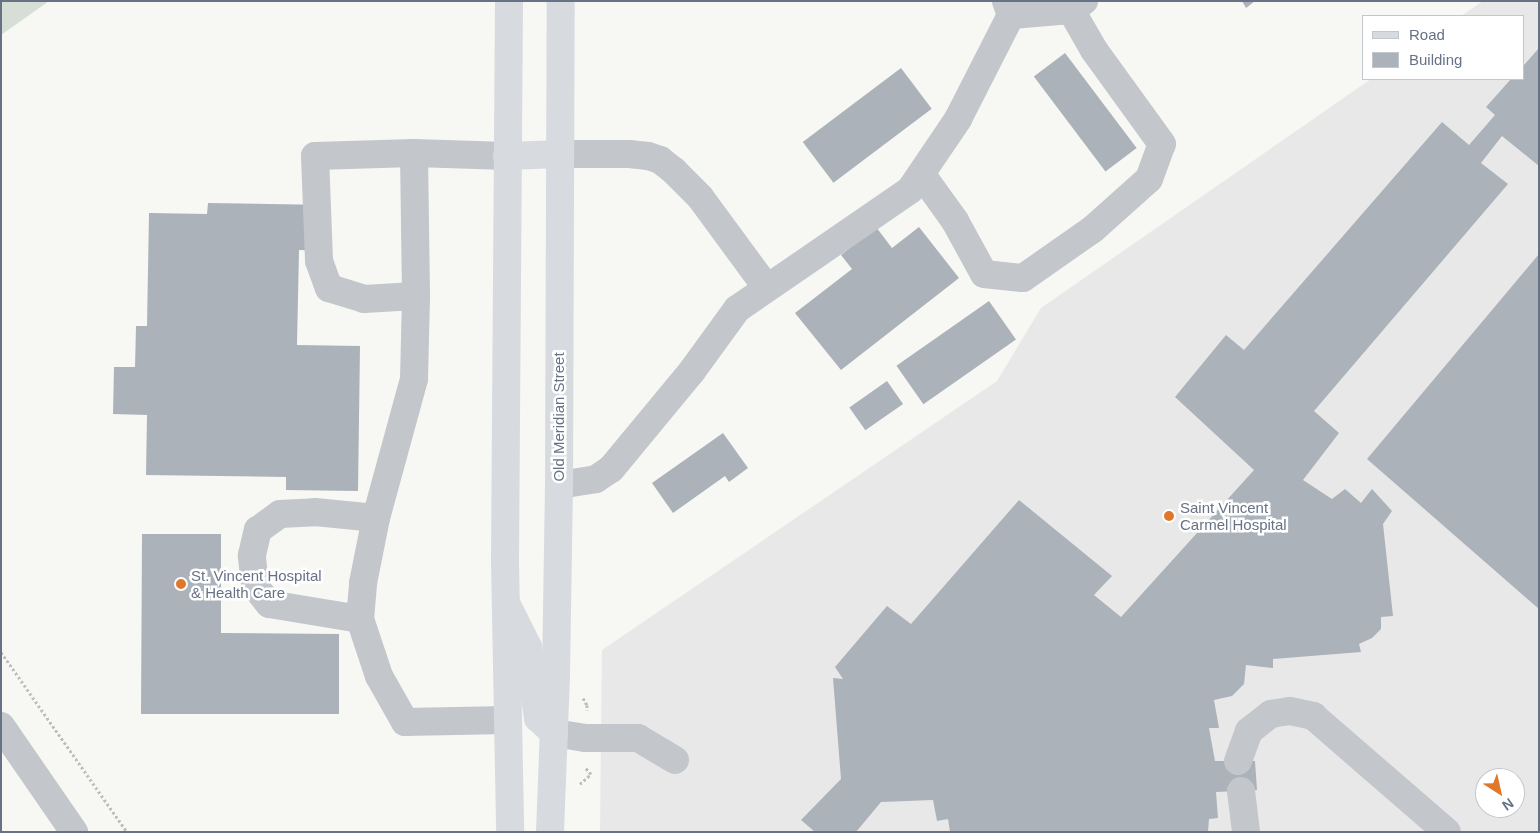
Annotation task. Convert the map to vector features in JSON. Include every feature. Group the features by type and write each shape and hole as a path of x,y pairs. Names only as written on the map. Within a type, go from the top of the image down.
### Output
{"main road":[{"path":"509,1 506,603 510,832"},
{"name":"Old Meridian Street","path":"550,832 559,485 561,1"},
{"path":"507,156 560,154"},
{"path":"506,603 528,647 538,718 554,732"}],"street":[{"path":"559,485 584,483 596,479 611,469 692,372 737,309 910,190 922,175 958,119 1009,8 1077,6 1094,50 1162,144 1149,178 1093,229 1023,278 984,274 955,221 922,175"},
{"path":"416,296 364,299 329,288 319,261 315,156 414,153 507,156"},
{"path":"414,153 416,296 414,379 376,518 363,583 360,619 379,676 405,722 507,720"},
{"path":"560,154 629,154 648,156 660,160 700,197 766,288"},
{"path":"360,619 269,604 255,586 252,555 258,530 280,514 315,512 376,518"},
{"path":"1238,761 1249,731 1271,714 1290,711 1314,716 1441,827"},
{"path":"1,726 74,832"},
{"path":"554,732 585,738 638,738 669,731"},
{"path":"638,738 676,760"},
{"path":"1241,791 1246,832"}],"path":[{"path":"1,652 127,832"}],"shaded area":[{"path":"1,1 49,1 1,35"},
{"name":"Saint Vincent Carmel Hospital","path":"1483,1 1539,1 1539,832 600,832 602,650 997,381 1041,308 1370,80 1525,80 1525,15 1462,15"}],"building":[{"path":"1242,1 1255,1 1246,8"},
{"path":"1539,48 1539,166 1502,136 1481,163 1508,184 1314,411 1339,433 1303,480 1332,499 1345,489 1361,503 1372,489 1392,511 1383,524 1393,616 1381,617 1381,629 1372,638 1359,644 1361,652 1273,659 1273,668 1246,665 1244,684 1232,696 1214,700 1219,728 1209,728 1215,761 1255,761 1257,790 1216,792 1218,818 1209,819 1208,832 950,832 948,819 937,821 933,800 881,802 856,832 815,832 801,820 841,779 833,678 843,679 835,667 887,606 911,624 1019,500 1112,576 1094,595 1121,617 1254,470 1175,397 1226,335 1244,350 1442,122 1469,145 1495,115 1486,107 1510,80 1525,80 1525,64"},
{"path":"1065,53 1137,148 1105,172 1034,76"},
{"path":"901,68 932,109 833,183 803,142"},
{"path":"208,203 330,205 329,251 299,250 297,345 360,346 358,491 286,490 286,477 146,475 147,415 113,414 114,367 135,367 136,326 147,326 149,213 207,214"},
{"path":"876,227 892,248 919,227 959,278 841,370 795,313 852,269 841,255"},
{"path":"1539,254 1539,609 1367,459"},
{"path":"989,301 1016,340 923,404 896,366"},
{"path":"887,381 903,404 865,430 849,407"},
{"path":"723,433 748,468 729,482 725,476 673,513 652,483"},
{"name":"St. Vincent Hospital & Health Care","path":"142,534 221,534 221,633 339,634 339,714 141,714"}],"place":[{"name":"Saint Vincent Carmel Hospital","path":"1169,516"},
{"name":"St. Vincent Hospital & Health Care","path":"181,584"}]}
